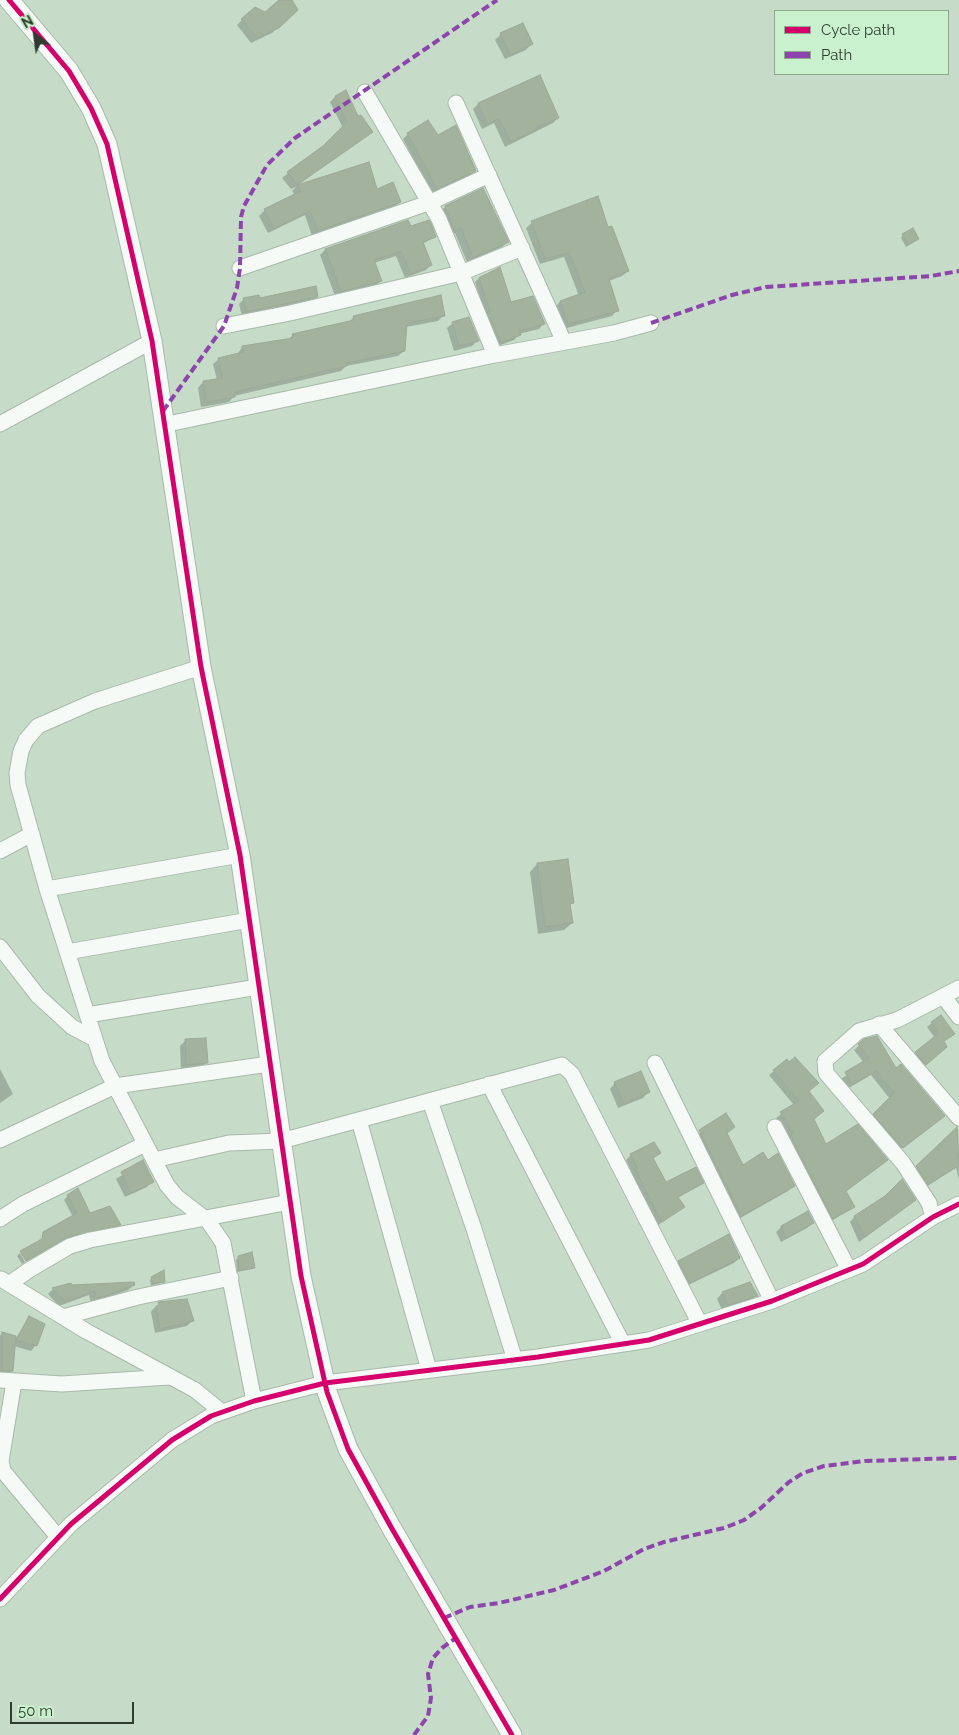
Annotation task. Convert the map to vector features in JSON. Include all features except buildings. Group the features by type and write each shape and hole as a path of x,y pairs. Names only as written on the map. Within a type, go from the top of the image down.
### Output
{"street":[{"path":"9,0 69,71 91,108 107,144 152,342 201,667 240,855 301,1276 325,1383 348,1449 390,1528 512,1735"},
{"path":"364,92 431,202 495,355"},
{"path":"456,103 564,342"},
{"path":"240,268 431,202 489,176"},
{"path":"224,326 290,313 461,273 522,248"},
{"path":"163,425 495,355 614,333 651,323"},
{"path":"0,424 152,342"},
{"path":"201,667 95,701 65,712 38,726 21,751 17,773 47,890 102,1061 167,1185 178,1197 205,1218 223,1243 254,1401"},
{"path":"0,851 32,834"},
{"path":"47,890 240,855"},
{"path":"67,952 249,920"},
{"path":"0,948 38,996 72,1027 95,1039"},
{"path":"87,1015 258,987"},
{"path":"933,1217 928,1203 903,1163 824,1068 825,1061 853,1035 869,1026 897,1020 959,988"},
{"path":"943,996 959,1017"},
{"path":"879,1024 959,1118"},
{"path":"655,1063 772,1301"},
{"path":"0,1140 115,1086 269,1064"},
{"path":"154,1160 230,1143 281,1141 562,1065 568,1069 700,1324"},
{"path":"488,1084 623,1344"},
{"path":"430,1100 474,1228 515,1360"},
{"path":"359,1120 428,1370"},
{"path":"776,1127 848,1270"},
{"path":"0,1219 23,1204 145,1144"},
{"path":"4,1282 70,1246 90,1240 290,1202"},
{"path":"0,1599 71,1524 172,1440 211,1416 254,1401 325,1383 515,1360 649,1340 772,1301 863,1264 933,1217 959,1204"},
{"path":"63,1317 138,1296 231,1278"},
{"path":"4,1282 194,1390 222,1412"},
{"path":"58,1537 2,1471 1,1461 7,1381 62,1384 169,1377"}],"marked path":[{"path":"163,411 224,326 237,288 240,268 241,217 244,206 267,165 295,138 497,0"},
{"path":"651,323 732,295 766,287 931,276 959,271"},
{"path":"444,1618 470,1607 499,1603 554,1590 604,1571 644,1549 664,1542 724,1528 744,1520 761,1508 789,1482 803,1473 824,1466 865,1461 959,1458"},
{"path":"414,1735 428,1716 431,1698 428,1674 433,1658 442,1648 456,1638"}],"cycle path":[{"path":"9,0 69,71 91,108 107,144 152,341 201,667 240,855 301,1276 327,1392 348,1449 512,1735"},
{"path":"0,1599 71,1524 172,1440 211,1416 254,1401 325,1383 538,1357 649,1340 772,1301 863,1264 933,1217 959,1204"}]}
